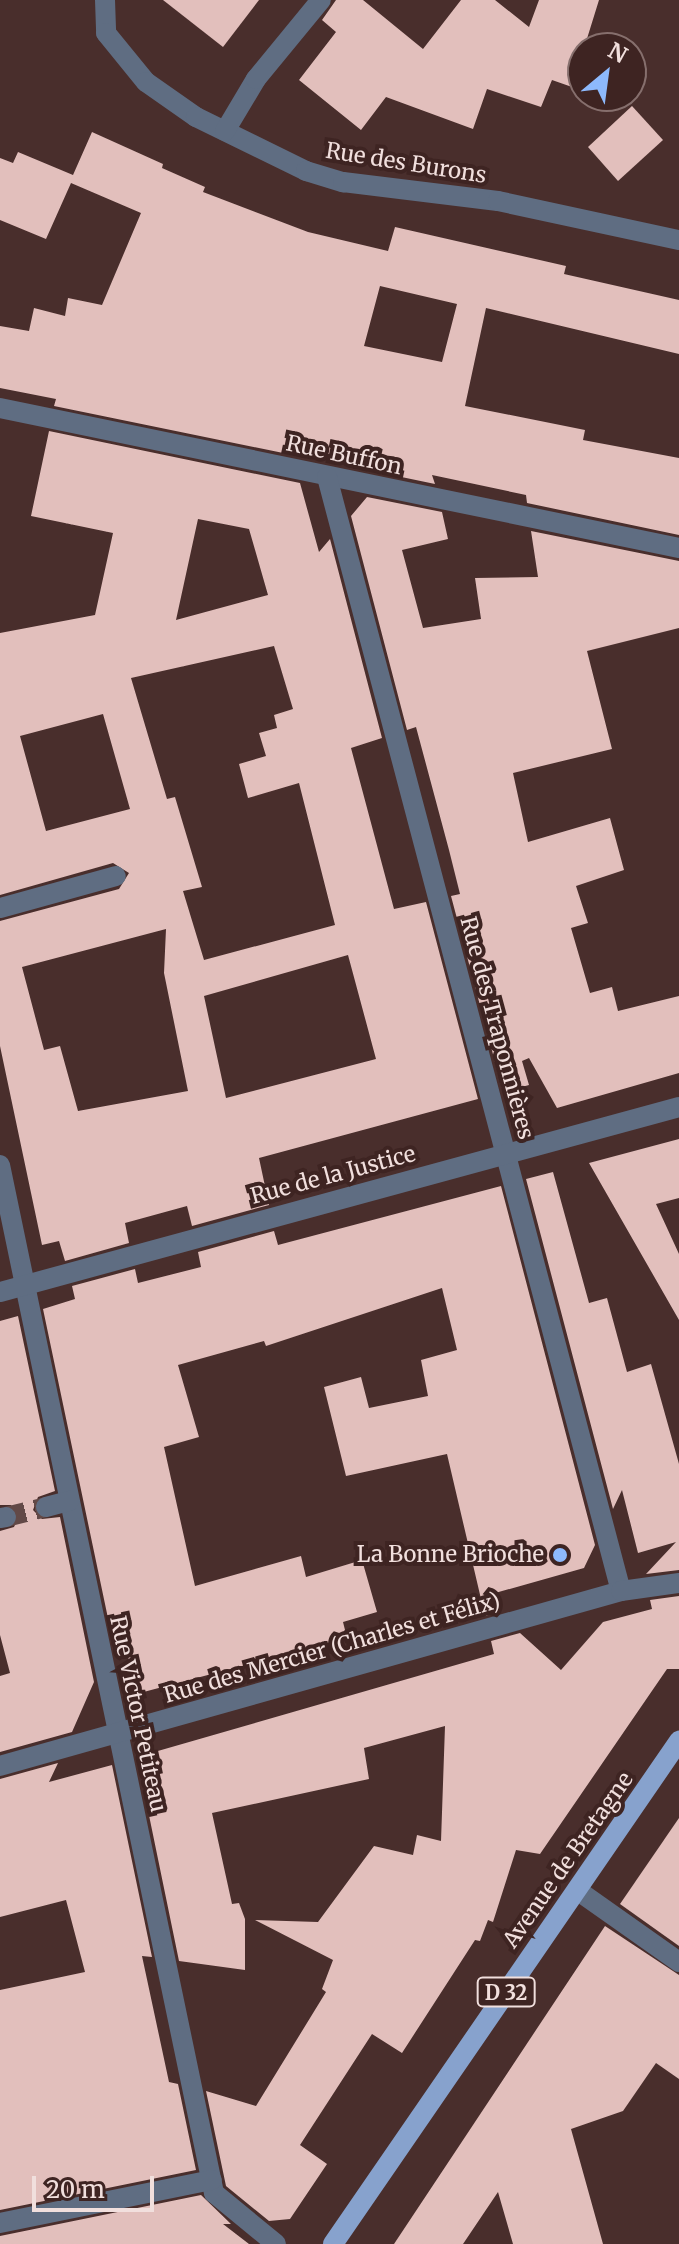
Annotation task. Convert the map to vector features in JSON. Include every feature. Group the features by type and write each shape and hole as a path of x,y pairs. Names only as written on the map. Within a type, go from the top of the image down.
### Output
{"main road":[{"name":"Avenue de Bretagne","path":"333,2244 679,1741"}],"street":[{"name":"Rue des Burons","path":"105,0 106,33 118,54 166,99 306,171 343,182 498,201 679,240"},
{"path":"225,131 256,79 321,0"},
{"name":"Rue Buffon","path":"0,408 679,548"},
{"name":"Rue des Traponnières","path":"327,477 621,1591"},
{"path":"0,908 116,876"},
{"name":"Rue de la Justice","path":"0,1292 679,1107"},
{"name":"Rue Victor Petiteau","path":"0,1165 212,2180 221,2201 276,2244"},
{"path":"46,1507 69,1501"},
{"name":"Rue des Mercier (Charles et Félix)","path":"0,1766 621,1591 679,1583"},
{"path":"577,1890 679,1962"},
{"path":"0,2223 212,2180"}],"building":[{"path":"163,0 259,0 223,47"},
{"path":"336,0 363,0 423,49 461,0 495,0 529,27 539,0 599,0 589,32 567,32 567,85 552,80 541,107 487,89 473,129 386,97 361,130 299,80 336,32 322,20"},
{"path":"626,112 637,112 663,140 618,181 588,147"},
{"path":"92,132 163,164 162,168 205,187 203,192 308,232 388,251 395,227 566,266 564,274 679,300 679,354 486,308 465,406 585,430 583,440 679,458 679,535 527,503 526,495 432,475 435,484 387,474 393,467 290,446 293,455 54,406 56,399 0,388 0,326 29,331 34,308 65,316 68,298 102,305 141,213 71,183 46,239 0,220 0,158 13,163 18,152 73,175","holes":["380,286 457,304 442,362 364,346"]},
{"path":"49,431 300,483 319,552 330,539 382,738 351,748 394,909 426,902 478,1099 259,1158 269,1205 192,1226 187,1206 125,1223 129,1243 65,1261 59,1241 42,1245 0,1046 0,921 119,889 129,873 113,863 0,895 0,633 95,615 113,533 31,516","holes":["198,519 249,529 268,595 176,620","274,646 293,709 274,715 277,728 259,733 266,756 239,764 248,798 299,783 335,925 204,960 183,891 202,887 175,797 167,799 131,678","103,714 130,809 46,831 20,736","166,929 164,973 188,1091 78,1111 60,1046 44,1050 22,967","348,955 376,1059 226,1098 204,996"]},
{"path":"367,497 442,512 448,539 402,550 423,628 481,619 475,578 538,577 531,531 679,561 679,628 587,651 612,749 513,773 528,842 610,818 624,870 576,886 588,923 571,928 590,993 612,987 618,1011 679,996 679,1073 557,1108 529,1058 522,1061 529,1085 503,1092 451,896 460,894 449,850 416,727 407,730 351,516"},
{"path":"679,1139 679,1198 656,1204 679,1254 679,1320 589,1163"},
{"path":"553,1172 589,1303 607,1298 627,1372 651,1364 679,1464 679,1570 646,1574 676,1542 638,1553 622,1490 613,1509 526,1179"},
{"path":"501,1186 595,1545 584,1568 481,1597 497,1612 485,1616 447,1454 346,1476 324,1387 361,1377 369,1408 428,1396 421,1360 457,1350 442,1288 266,1346 264,1341 178,1365 199,1437 164,1447 195,1586 301,1556 306,1577 362,1560 377,1612 343,1622 347,1638 136,1694 121,1623 113,1642 43,1309 75,1299 72,1286 135,1269 138,1283 201,1267 198,1252 274,1231 278,1245"},
{"path":"18,1316 55,1491 38,1497 33,1510 42,1519 60,1517 94,1682 72,1732 0,1752 0,1676 10,1673 0,1635 0,1531 14,1527 19,1516 11,1505 0,1505 0,1321"},
{"path":"679,1596 679,1669 667,1669 540,1854 516,1850 493,1922 488,1920 480,1941 475,1940 402,2053 372,2034 300,2145 327,2164 290,2219 269,2221 226,2186 206,2091 256,2106 326,1992 322,1989 333,1960 255,1920 318,1922 374,1846 413,1855 417,1835 441,1841 445,1726 364,1748 369,1779 212,1813 232,1904 239,1903 245,1919 245,1970 179,1961 137,1757 494,1654 491,1641 520,1633 561,1670 603,1622 652,1609 650,1600"},
{"path":"58,1763 49,1782 112,1765 152,1957 142,1956 169,2082 178,2084 196,2170 0,2210 0,1990 85,1972 66,1900 0,1917 0,1779"},
{"path":"679,1818 679,1946 620,1904"},
{"path":"605,1926 679,1975 679,2079 656,2063 623,2111 571,2129 603,2244 513,2244 498,2192 463,2244 394,2244"},
{"path":"201,2195 231,2224 223,2224 249,2244 0,2244 0,2236"}],"tunnel":[{"path":"6,1517 46,1507"}],"place":[{"name":"La Bonne Brioche","path":"560,1555"}]}
